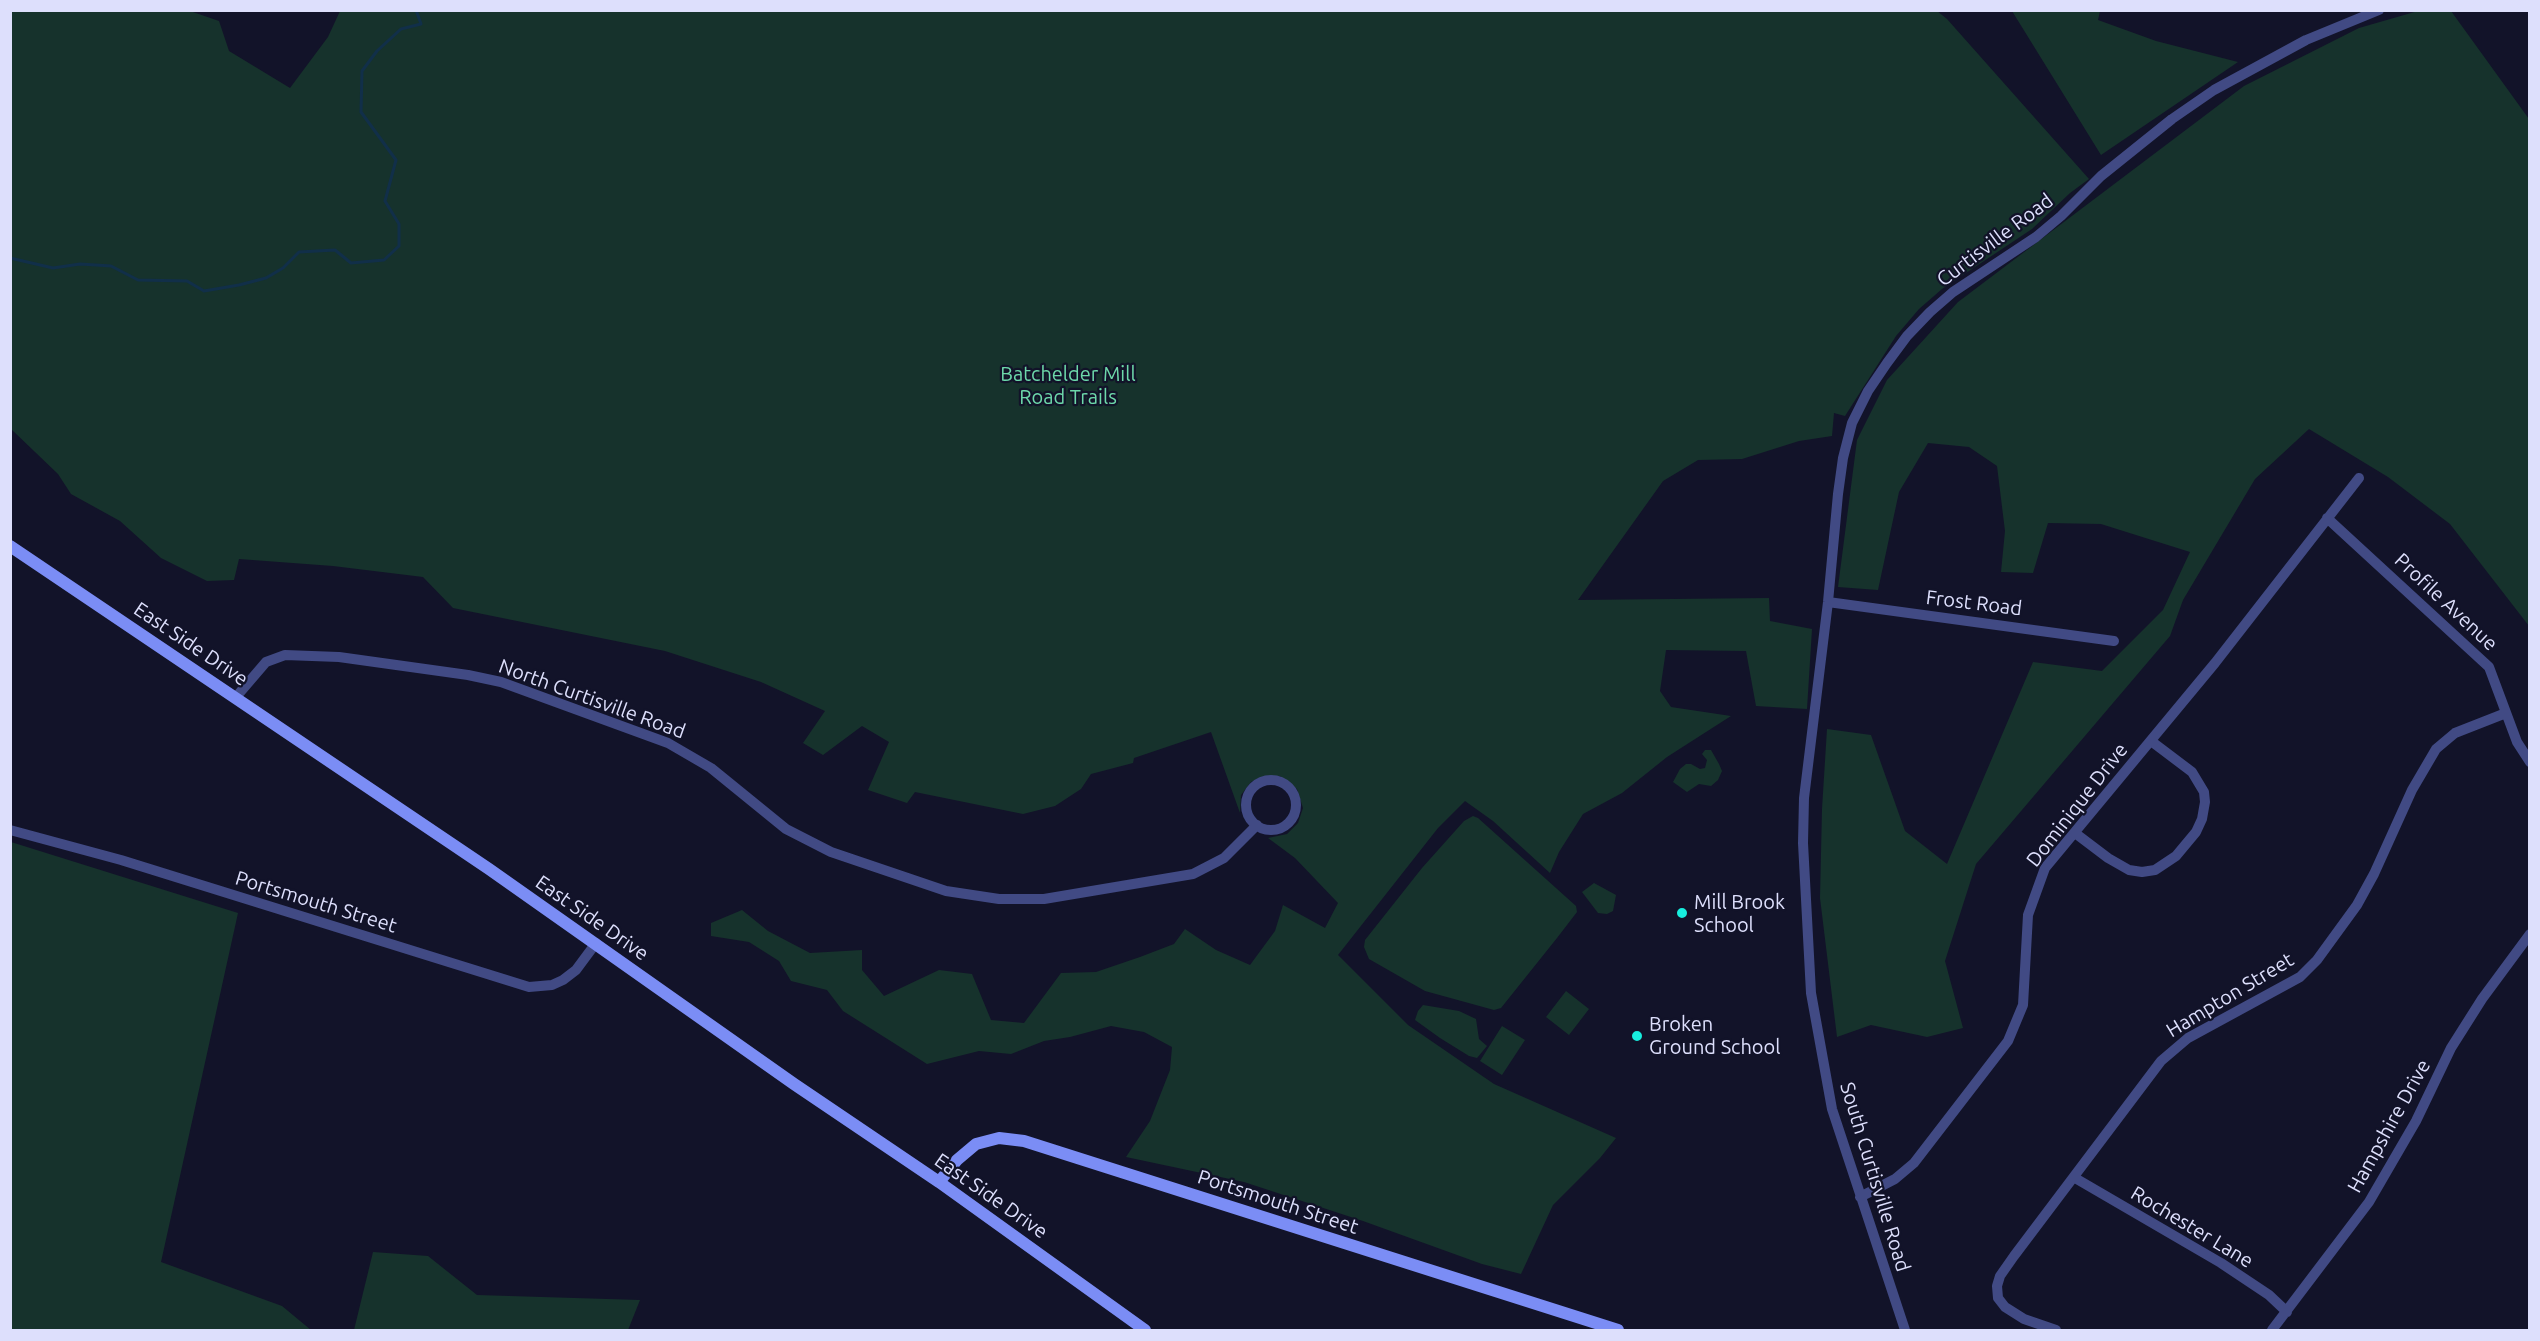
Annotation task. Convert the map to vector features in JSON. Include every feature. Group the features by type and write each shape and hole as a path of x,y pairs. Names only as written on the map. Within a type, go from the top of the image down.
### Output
{"main road":[{"name":"East Side Drive","path":"10,546 236,697 596,944 794,1084 939,1182 1145,1330"},
{"name":"Portsmouth Street","path":"939,1182 957,1160 976,1144 999,1138 1024,1141 1618,1330"}],"street":[{"name":"Curtisville Road","path":"1828,602 1842,458 1852,423 1868,391 1907,336 1953,292 2036,237 2101,176 2193,103 2306,40 2379,10"},
{"name":"Dominique Drive","path":"1860,1197 1895,1179 1914,1163 2008,1041 2023,1005 2025,932 2032,899 2045,868 2215,663 2359,478"},
{"name":"Profile Avenue","path":"2328,518 2480,656 2494,677 2517,742 2529,762"},
{"name":"Frost Road","path":"1828,602 2114,641"},
{"name":"South Curtisville Road","path":"1828,602 1811,729 1803,843 1814,1015 1832,1109 1905,1330"},
{"name":"North Curtisville Road","path":"236,697 266,662 285,655 339,657 468,675 501,682 647,734 676,747 728,780 786,829 816,846 946,891 976,896 1021,900 1044,898 1193,874 1224,858 1257,825"},
{"name":"Hampton Street","path":"2056,1330 2024,1319 2005,1307 1998,1298 1997,1286 2000,1276 2014,1256 2075,1178 2131,1100 2172,1050 2208,1027 2300,977 2317,960 2357,905 2374,874 2412,790 2436,749 2455,733 2506,713"},
{"path":"2075,833 2108,858 2129,870 2142,872 2155,870 2176,856 2196,832 2202,819 2204,792 2192,772 2151,741"},
{"path":"1267,780 1287,785 1296,797 1294,817 1284,827 1277,830 1257,825 1248,814 1246,807 1249,792 1260,782 1267,780"},
{"name":"Portsmouth Street","path":"10,830 121,860 528,987 552,986 563,980 576,970 596,944"},
{"name":"Hampshire Drive","path":"2272,1330 2369,1202 2416,1121 2451,1048 2482,999 2529,934"},
{"name":"Rochester Lane","path":"2075,1178 2221,1263 2269,1295 2287,1312"}],"green space":[{"name":"Batchelder Mill Road Trails","path":"11,11 190,11 219,21 229,51 290,88 328,37 340,11 1937,11 1947,19 2089,179 2070,193 2032,229 1942,289 1919,309 1896,336 1845,416 1834,413 1832,436 1799,441 1742,459 1698,460 1663,481 1578,600 1769,598 1770,621 1812,629 1807,709 1756,706 1746,651 1666,650 1660,691 1671,707 1731,716 1667,757 1622,793 1583,814 1559,852 1550,873 1493,821 1465,801 1438,828 1338,955 1408,1025 1494,1084 1616,1138 1600,1158 1553,1205 1521,1274 1482,1264 1363,1221 1244,1182 1126,1157 1150,1121 1170,1070 1172,1047 1144,1032 1111,1026 1044,1041 1011,1054 979,1051 927,1064 843,1011 827,990 791,981 779,961 749,942 711,936 711,923 742,910 768,931 810,953 862,950 862,970 884,996 939,970 972,974 991,1020 1024,1023 1061,973 1096,972 1140,957 1174,944 1185,929 1216,950 1250,965 1275,931 1283,905 1325,928 1338,903 1295,858 1268,838 1287,834 1298,823 1303,808 1297,789 1280,776 1261,777 1251,782 1241,795 1240,813 1211,732 1134,758 1133,763 1091,774 1081,789 1055,806 1023,814 915,792 907,803 868,790 889,742 862,726 823,755 803,743 825,711 761,682 665,651 453,608 423,577 333,566 239,559 234,580 207,581 161,558 120,521 71,494 58,474 11,429"},
{"path":"2012,11 2100,11 2098,20 2156,41 2238,62 2101,155"},
{"path":"2418,11 2451,11 2529,119 2529,626 2450,524 2388,477 2309,429 2255,479 2183,600 2170,636 1976,864 1945,961 1963,1028 1927,1037 1871,1025 1837,1037 1820,898 1827,729 1871,735 1905,831 1947,864 2033,662 2102,671 2163,610 2190,552 2101,524 2048,523 2033,573 2001,572 2005,531 1997,466 1969,447 1928,443 1899,492 1878,590 1838,587 1857,440 1887,380 1958,302 2244,86 2359,28"},
{"path":"1705,750 1711,750 1722,771 1718,780 1711,786 1699,784 1687,792 1673,782 1680,769 1686,764 1700,769 1705,768 1707,760 1702,754"},
{"path":"1473,816 1576,906 1577,912 1501,1008 1494,1010 1425,991 1369,959 1364,947 1365,940 1422,868 1464,821"},
{"path":"11,842 238,913 161,1262 282,1306 311,1330 11,1330"},
{"path":"1594,883 1616,895 1613,911 1607,914 1598,913 1582,892"},
{"path":"1566,991 1589,1009 1569,1035 1546,1017"},
{"path":"1423,1005 1459,1011 1476,1019 1479,1039 1487,1046 1477,1058 1469,1056 1440,1038 1415,1020"},
{"path":"1502,1026 1525,1040 1502,1075 1480,1061"},
{"path":"373,1252 428,1256 477,1295 640,1300 628,1330 354,1330"}],"waterway":[{"path":"10,258 53,268 80,264 111,266 138,280 187,281 204,291 266,278 283,268 299,252 335,250 351,263 384,260 399,246 399,224 385,201 396,160 361,112 362,71 377,51 401,29 421,24 416,10"}],"place":[{"name":"Mill Brook School","path":"1682,913"},
{"name":"Broken Ground School","path":"1637,1036"}]}
